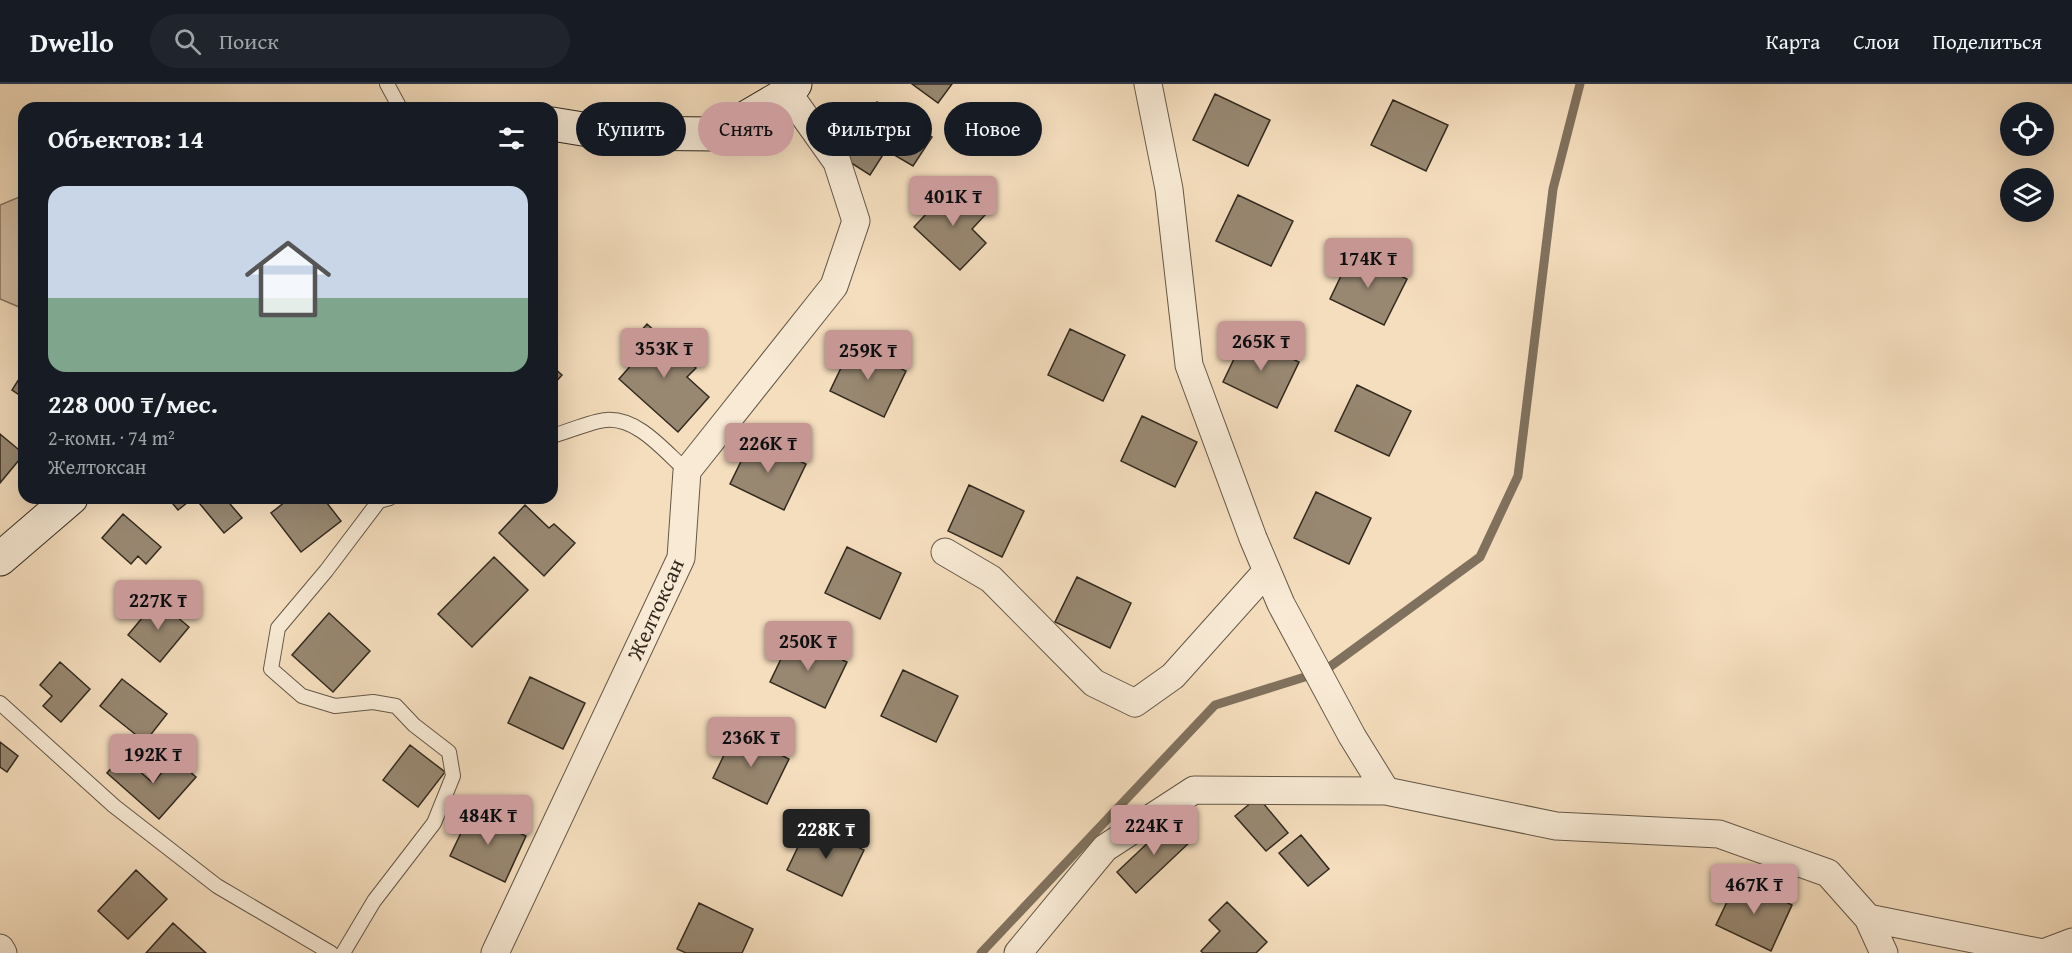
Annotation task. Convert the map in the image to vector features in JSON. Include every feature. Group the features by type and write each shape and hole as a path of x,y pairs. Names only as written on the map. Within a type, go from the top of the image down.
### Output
{"main road":[{"path":"558,125 607,133 718,134 791,88"},
{"path":"0,559 64,504"}],"street":[{"path":"1148,84 1168,189 1189,365 1281,604 1352,736 1386,791"},
{"path":"687,471 834,286 856,221 837,162 791,88"},
{"name":"Желтоксан","path":"495,953 681,558 687,471"},
{"path":"945,552 991,579 1094,683 1135,703 1173,676 1267,571"},
{"path":"1018,953 1105,848 1194,790 1386,791 1556,826 1719,834 1828,873 1868,918 1884,953"},
{"path":"1868,918 2043,953 2072,942"},
{"path":"0,948 3,953"}],"lane":[{"path":"387,84 397,102"},
{"path":"558,434 605,420 627,422 687,471"},
{"path":"343,953 374,901 434,823 453,776 449,752 414,725 396,706 373,702 335,706 302,696 271,669 278,628 326,571 377,504"},
{"path":"0,702 114,806 217,886 331,953"}],"shaded area":[{"path":"18,198 18,306 0,299 0,205"}],"building":[{"path":"912,84 952,84 938,103"},
{"path":"1215,94 1270,120 1248,166 1193,140"},
{"path":"1393,100 1448,125 1426,171 1371,145"},
{"path":"843,156 882,156 870,175"},
{"path":"896,156 920,156 913,166"},
{"path":"953,185 985,215 972,229 986,243 960,270 914,227"},
{"path":"1238,195 1293,221 1271,266 1216,241"},
{"path":"1352,253 1407,279 1384,325 1330,299"},
{"path":"647,324 696,368 687,377 709,397 678,432 619,379 641,354 630,343"},
{"path":"1070,329 1125,355 1103,401 1048,375"},
{"path":"1245,336 1299,362 1277,408 1223,382"},
{"path":"852,345 906,371 884,417 830,391"},
{"path":"18,380 18,394 12,390"},
{"path":"1357,385 1411,411 1389,456 1335,431"},
{"path":"1142,416 1197,442 1175,487 1121,461"},
{"path":"0,434 18,449 18,461 0,483"},
{"path":"752,439 806,464 784,510 730,484"},
{"path":"969,485 1024,511 1002,557 948,531"},
{"path":"1316,492 1371,518 1349,564 1294,538"},
{"path":"173,504 186,504 178,510"},
{"path":"200,504 230,504 242,518 224,533"},
{"path":"282,504 328,504 341,521 301,552 271,513"},
{"path":"525,505 549,528 554,524 575,543 544,576 499,533"},
{"path":"123,514 161,547 146,564 138,556 131,564 102,538"},
{"path":"847,547 901,573 880,619 825,593"},
{"path":"494,557 528,590 472,647 438,614"},
{"path":"1077,577 1131,603 1110,648 1055,622"},
{"path":"157,600 189,627 160,662 128,635"},
{"path":"329,613 370,651 333,692 292,655"},
{"path":"792,636 847,662 825,708 770,682"},
{"path":"60,662 90,689 61,722 43,706 52,696 40,685"},
{"path":"903,670 958,696 936,742 881,716"},
{"path":"530,677 585,703 563,749 508,723"},
{"path":"122,679 167,714 145,742 100,706"},
{"path":"735,732 789,759 767,804 713,778"},
{"path":"0,742 18,756 7,772 0,767"},
{"path":"410,745 445,772 418,807 383,780"},
{"path":"122,756 153,783 174,758 196,777 159,819 107,773"},
{"path":"1258,797 1288,833 1266,851 1235,816"},
{"path":"472,810 526,836 505,882 450,856"},
{"path":"1173,819 1192,840 1136,893 1117,872"},
{"path":"809,824 864,850 842,896 787,870"},
{"path":"1301,835 1329,869 1308,886 1279,853"},
{"path":"136,870 167,899 128,939 98,911"},
{"path":"1738,879 1792,905 1771,951 1716,925"},
{"path":"1227,902 1267,942 1256,953 1203,953 1201,951 1220,931 1209,920"},
{"path":"699,903 753,929 742,953 686,953 677,949"},
{"path":"173,923 206,953 146,953"}],"waterway":[{"path":"981,953 1215,705 1324,671 1480,557 1518,476 1553,189 1580,84"}]}
